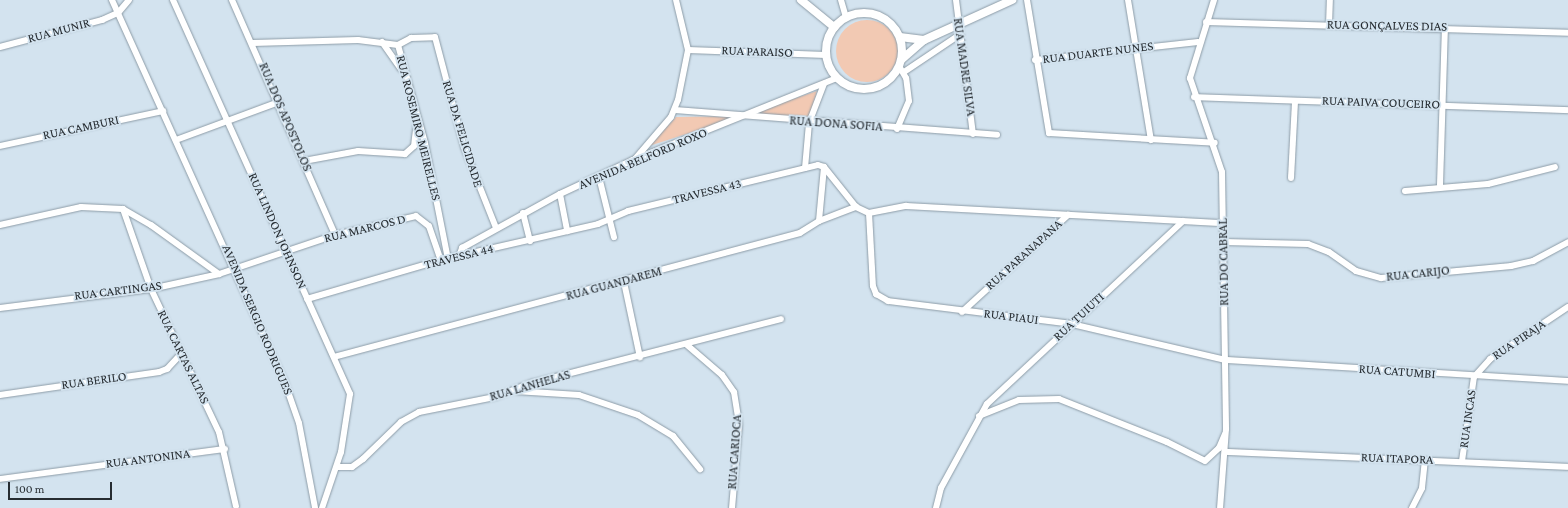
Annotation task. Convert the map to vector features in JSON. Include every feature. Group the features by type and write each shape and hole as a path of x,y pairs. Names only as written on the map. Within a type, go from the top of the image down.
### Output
{"street":[{"name":"AVENIDA SERGIO RODRIGUES","path":"112,0 235,268 292,401 315,508"},
{"path":"118,13 129,0"},
{"name":"RUA LINDON JOHNSON","path":"173,0 350,394 337,468"},
{"name":"RUA DOS APOSTOLOS","path":"232,0 280,102 335,235"},
{"path":"633,160 675,110 688,50 676,0"},
{"path":"801,0 834,27"},
{"path":"841,0 846,17"},
{"name":"RUA MADRE SILVA","path":"956,0 957,24 973,134"},
{"path":"897,129 907,112 909,101 902,66 900,37 894,27 877,15 866,12 846,17 834,27 826,55 837,78 846,85 868,89 888,81 902,66 924,40 1012,0"},
{"name":"RUA DUARTE NUNES","path":"1027,0 1035,60 1137,47 1198,42"},
{"path":"1128,0 1137,47 1151,140"},
{"path":"1198,42 1214,0"},
{"path":"1329,25 1330,0"},
{"name":"RUA MUNIR","path":"0,47 118,13"},
{"name":"RUA GONÇALVES DIAS","path":"1206,22 1445,28 1568,33"},
{"path":"1440,185 1444,105 1445,28"},
{"path":"902,66 959,36"},
{"name":"RUA DA FELICIDADE","path":"398,44 411,38 435,37 464,147 496,228"},
{"path":"900,37 924,40"},
{"path":"253,43 352,40 398,44"},
{"path":"382,42 404,72"},
{"name":"RUA DO CABRAL","path":"1198,42 1190,78 1194,97 1215,143 1222,172 1226,360 1226,452 1220,508"},
{"name":"RUA ROSEMIRO MEIRELLES","path":"398,44 417,119 448,259"},
{"name":"RUA PARAISO","path":"688,50 826,55"},
{"path":"1035,60 1049,133 1215,143"},
{"name":"AVENIDA BELFORD ROXO","path":"459,256 462,248 523,213 560,194 633,160 746,116 837,78"},
{"path":"824,84 809,123 805,168 824,167"},
{"name":"RUA PAIVA COUCEIRO","path":"1194,97 1568,110"},
{"path":"1291,178 1295,100"},
{"path":"176,140 280,102"},
{"name":"RUA DONA SOFIA","path":"675,110 809,123 997,135"},
{"name":"RUA CAMBURI","path":"0,146 163,111"},
{"path":"304,161 358,151 396,154 411,151 417,119"},
{"path":"824,167 856,207 870,213 906,206 1224,223"},
{"path":"824,167 819,221 856,207"},
{"path":"1405,191 1440,185 1493,183 1555,167"},
{"name":"TRAVESSA 43","path":"611,218 805,168"},
{"path":"599,177 611,218 614,237"},
{"path":"560,194 567,231"},
{"path":"0,225 81,207 122,209 151,225 219,274"},
{"name":"RUA CARTAS ALTAS","path":"122,209 151,289 225,449 236,506"},
{"path":"523,213 530,241"},
{"name":"RUA PIAUI","path":"870,213 873,286 876,294 888,301 962,312 1072,324 1226,360"},
{"name":"RUA PARANAPANA","path":"962,312 1068,215"},
{"name":"RUA MARCOS D","path":"235,268 335,235 421,217 429,226 441,260"},
{"name":"TRAVESSA 44","path":"307,299 441,260 530,241 611,218"},
{"name":"RUA GUANDAREM","path":"334,357 624,282 786,238 819,221"},
{"name":"RUA TUIUTI","path":"979,416 1007,383 1183,221"},
{"name":"RUA CARIJO","path":"1224,242 1308,244 1329,252 1356,271 1380,278 1518,265 1568,242"},
{"name":"RUA CARTINGAS","path":"0,308 151,289 219,274 235,268"},
{"path":"624,282 640,357"},
{"name":"RUA PIRAJA","path":"1474,377 1490,359 1568,307"},
{"name":"RUA LANHELAS","path":"337,468 352,466 363,459 401,422 419,412 514,391 532,383 687,345 781,319"},
{"name":"RUA CARIOCA","path":"687,345 722,375 734,392 739,425 732,508"},
{"name":"RUA BERILO","path":"0,395 159,372 167,369 181,354"},
{"name":"RUA CATUMBI","path":"1226,360 1568,382"},
{"name":"RUA INCAS","path":"1462,461 1474,377"},
{"path":"514,391 579,395 638,415 673,436 700,469"},
{"path":"936,508 941,488 977,427 979,416 1027,399 1059,399 1167,442 1205,461 1219,448 1226,429"},
{"name":"RUA ANTONINA","path":"0,479 225,449"},
{"name":"RUA ITAPORA","path":"1226,452 1462,461 1568,467"},
{"path":"1412,508 1422,488 1425,460"},
{"path":"322,508 337,468"}],"shaded area":[{"path":"867,20 879,22 889,29 896,39 898,51 896,63 889,73 879,80 867,82 855,80 845,73 838,63 836,51 838,39 845,29 855,22"},
{"path":"817,91 809,118 742,116"},
{"path":"742,116 649,146 676,117"}]}
